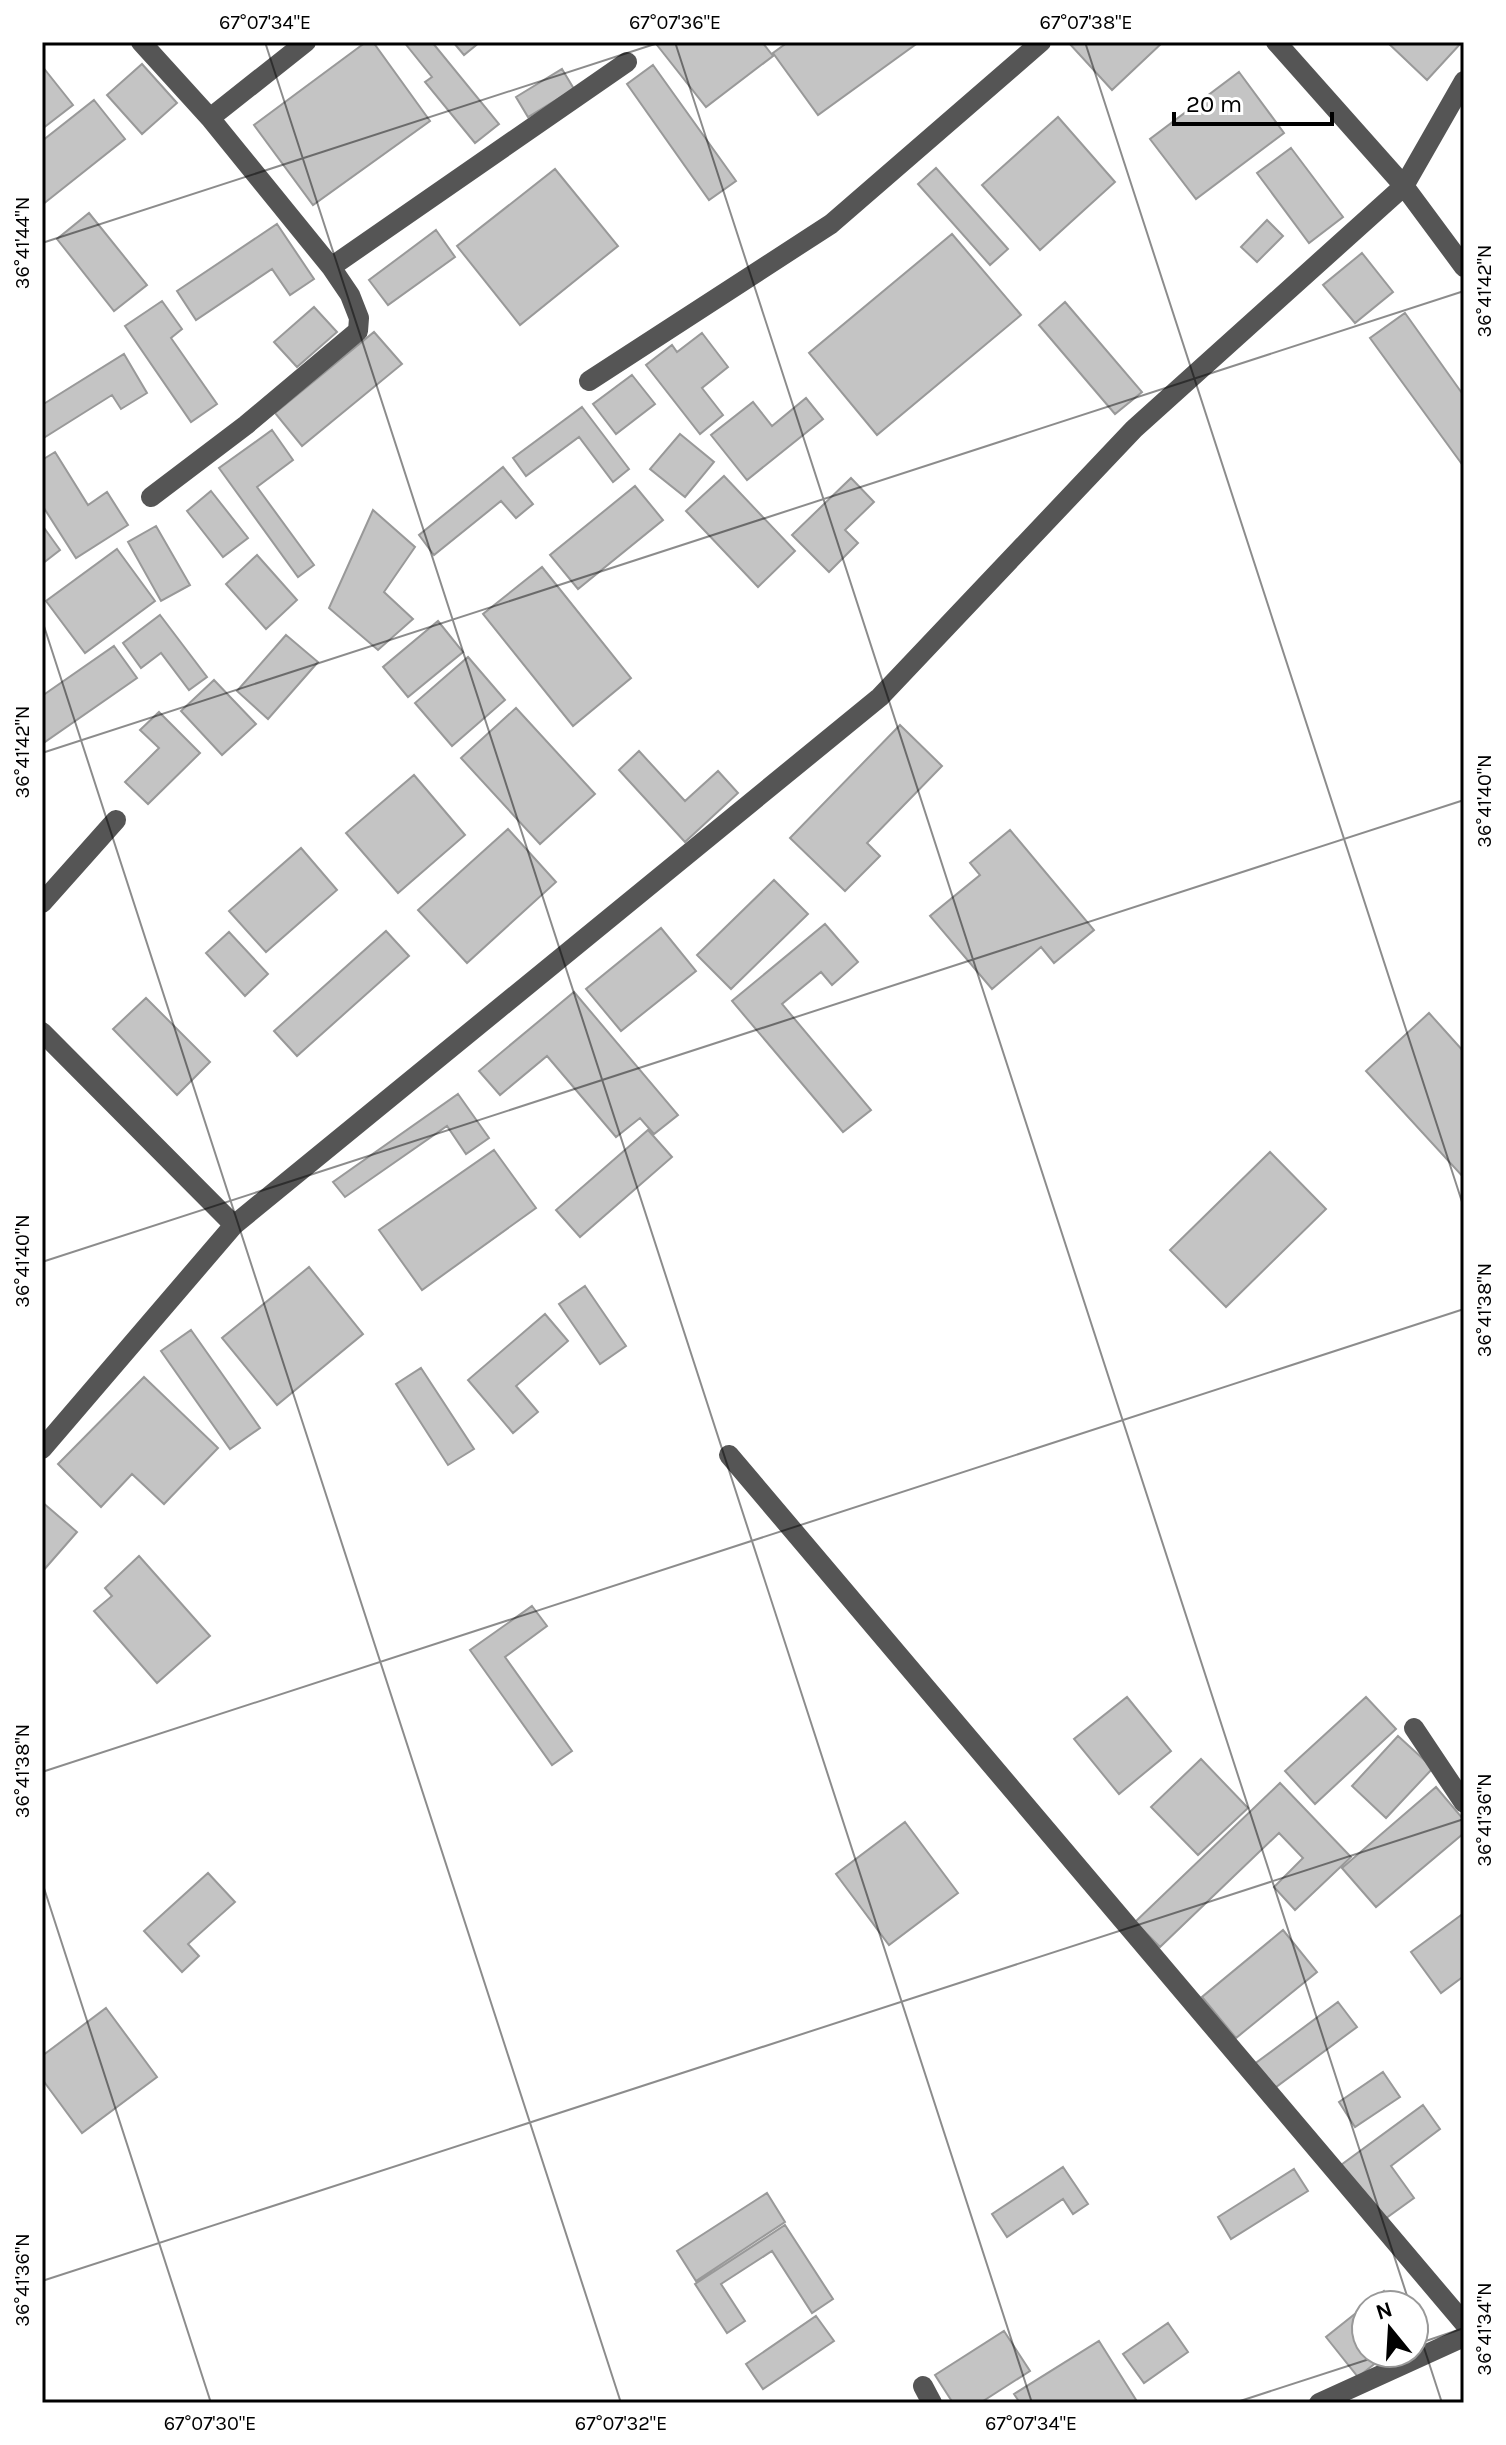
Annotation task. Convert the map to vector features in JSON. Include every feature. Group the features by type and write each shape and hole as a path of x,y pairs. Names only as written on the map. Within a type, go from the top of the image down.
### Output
{"street":[{"path":"141,42 210,118 331,267 350,295 359,318 358,331 246,425 151,497"},
{"path":"210,118 306,42"},
{"path":"589,381 831,224 1041,42"},
{"path":"1276,42 1404,186 1464,267"},
{"path":"331,267 627,62"},
{"path":"42,1449 234,1225 880,697 1134,429 1404,186 1464,81"},
{"path":"42,903 116,820"},
{"path":"42,1032 234,1225"},
{"path":"729,1455 1464,2323"},
{"path":"1414,1728 1464,1803"},
{"path":"1319,2403 1464,2337"}],"building":[{"path":"366,42 373,42 430,121 313,205 254,125"},
{"path":"404,42 432,42 499,124 475,143 425,82 432,77"},
{"path":"453,42 480,42 464,55"},
{"path":"661,42 762,42 773,56 706,107 657,45"},
{"path":"788,42 919,42 818,115 773,53"},
{"path":"1068,42 1163,42 1112,90"},
{"path":"1387,42 1462,42 1427,80"},
{"path":"142,64 177,103 142,134 107,95"},
{"path":"653,65 736,181 709,200 627,84"},
{"path":"42,66 73,105 42,129"},
{"path":"562,69 574,89 528,117 516,97"},
{"path":"1239,72 1284,133 1196,199 1150,139"},
{"path":"94,100 125,139 42,205 42,141"},
{"path":"1058,117 1115,182 1040,250 982,185"},
{"path":"1291,148 1343,217 1309,243 1257,173"},
{"path":"936,168 1008,249 990,265 918,184"},
{"path":"555,169 618,246 520,325 457,246"},
{"path":"89,213 147,285 114,311 57,239"},
{"path":"1267,220 1283,236 1257,262 1241,247"},
{"path":"277,224 314,279 290,295 272,269 196,320 177,291"},
{"path":"436,230 455,257 388,305 369,280"},
{"path":"952,234 1021,315 877,435 809,353"},
{"path":"1362,253 1393,292 1355,323 1323,285"},
{"path":"162,301 182,329 171,338 217,404 191,422 125,326"},
{"path":"1065,302 1142,392 1115,414 1039,325"},
{"path":"314,307 337,332 297,367 274,342"},
{"path":"1405,313 1464,396 1464,467 1370,338"},
{"path":"374,332 402,364 302,446 275,413"},
{"path":"702,333 728,367 702,388 723,415 700,434 646,365 672,345 677,352"},
{"path":"124,354 147,393 121,409 112,395 42,439 42,405"},
{"path":"632,375 655,404 616,434 593,404"},
{"path":"806,398 823,419 747,480 711,435 753,402 772,426"},
{"path":"582,407 629,469 613,482 579,437 526,476 513,458"},
{"path":"272,430 293,460 257,487 314,565 298,577 219,468"},
{"path":"680,434 714,462 685,497 650,469"},
{"path":"55,452 88,505 107,492 128,525 76,558 42,505 42,460"},
{"path":"503,467 533,504 516,518 501,501 434,555 419,535"},
{"path":"724,476 795,551 758,587 686,511"},
{"path":"851,478 874,502 845,530 858,543 829,572 792,535"},
{"path":"635,486 663,520 578,589 550,555"},
{"path":"211,491 248,538 223,557 187,511"},
{"path":"373,510 415,547 384,592 413,619 378,650 329,608"},
{"path":"42,525 60,550 42,564"},
{"path":"156,526 190,585 161,601 128,542"},
{"path":"117,549 155,601 85,653 46,601"},
{"path":"257,555 297,600 266,629 226,584"},
{"path":"542,567 631,678 573,726 483,614"},
{"path":"160,615 207,677 189,690 161,653 141,668 123,643"},
{"path":"438,621 463,652 408,697 383,667"},
{"path":"286,635 318,662 268,719 237,691"},
{"path":"114,646 137,678 42,744 42,696"},
{"path":"468,657 505,700 452,746 415,703"},
{"path":"214,680 256,724 222,755 181,711"},
{"path":"516,708 595,794 540,844 461,758"},
{"path":"159,712 200,753 148,804 125,782 159,748 140,730"},
{"path":"900,725 942,766 867,843 880,856 845,891 790,838"},
{"path":"639,751 685,801 718,771 738,793 685,842 619,770"},
{"path":"414,775 465,835 398,893 346,833"},
{"path":"508,829 556,882 467,963 418,910"},
{"path":"1010,830 1094,930 1054,963 1041,947 992,989 930,916 980,875 970,863"},
{"path":"301,848 337,890 266,952 229,911"},
{"path":"774,880 808,914 731,989 697,955"},
{"path":"825,924 858,962 832,985 821,972 782,1004 871,1110 843,1132 732,1001"},
{"path":"661,928 696,971 621,1031 586,989"},
{"path":"386,931 409,956 297,1056 274,1031"},
{"path":"229,932 268,974 245,996 206,953"},
{"path":"574,992 678,1115 654,1134 640,1118 616,1137 547,1056 500,1095 479,1071"},
{"path":"146,998 210,1062 177,1095 113,1029"},
{"path":"1429,1013 1464,1052 1464,1178 1366,1071"},
{"path":"458,1094 489,1138 466,1154 447,1126 345,1197 333,1182"},
{"path":"648,1130 672,1157 580,1237 556,1210"},
{"path":"494,1150 536,1208 422,1290 379,1230"},
{"path":"1270,1152 1326,1209 1226,1307 1170,1250"},
{"path":"309,1267 363,1334 277,1405 222,1338"},
{"path":"585,1286 626,1346 600,1364 559,1304"},
{"path":"545,1314 568,1341 516,1386 538,1412 513,1433 468,1380"},
{"path":"191,1330 260,1428 230,1449 161,1351"},
{"path":"421,1368 474,1449 448,1465 396,1384"},
{"path":"144,1377 218,1448 164,1504 132,1474 101,1507 58,1464"},
{"path":"42,1502 77,1532 42,1572"},
{"path":"139,1556 210,1636 157,1683 94,1611 112,1596 105,1588"},
{"path":"532,1606 547,1626 505,1657 572,1751 552,1765 470,1650"},
{"path":"1127,1697 1171,1751 1119,1794 1074,1739"},
{"path":"1366,1697 1396,1729 1315,1804 1285,1771"},
{"path":"1398,1736 1433,1768 1386,1818 1352,1786"},
{"path":"1201,1759 1248,1808 1198,1855 1151,1807"},
{"path":"1280,1783 1351,1857 1295,1910 1274,1887 1303,1858 1279,1833 1160,1947 1135,1922"},
{"path":"1436,1787 1464,1820 1464,1833 1376,1907 1342,1868"},
{"path":"905,1822 958,1893 889,1945 836,1874"},
{"path":"208,1873 235,1902 188,1944 199,1956 182,1972 144,1931"},
{"path":"1464,1913 1464,1976 1441,1993 1411,1952"},
{"path":"1283,1930 1317,1972 1236,2038 1202,1997"},
{"path":"1338,2002 1357,2027 1272,2090 1253,2065"},
{"path":"106,2008 157,2077 82,2133 42,2079 42,2056"},
{"path":"1383,2072 1400,2097 1355,2127 1339,2102"},
{"path":"1423,2105 1440,2129 1391,2166 1414,2198 1382,2221 1341,2165"},
{"path":"1063,2167 1088,2204 1073,2214 1063,2199 1007,2237 992,2214"},
{"path":"1294,2169 1308,2191 1231,2239 1218,2217"},
{"path":"767,2193 785,2222 696,2281 677,2251"},
{"path":"785,2225 833,2299 812,2313 772,2251 721,2284 745,2321 727,2333 695,2284"},
{"path":"816,2316 834,2341 763,2389 746,2364"},
{"path":"1350,2318 1350,2367 1326,2337"},
{"path":"1168,2323 1188,2352 1144,2383 1123,2354"},
{"path":"1004,2331 1030,2371 980,2403 953,2403 935,2375"},
{"path":"1099,2341 1138,2403 1020,2403 1014,2394"},
{"path":"1352,2369 1368,2369 1358,2377"}]}
